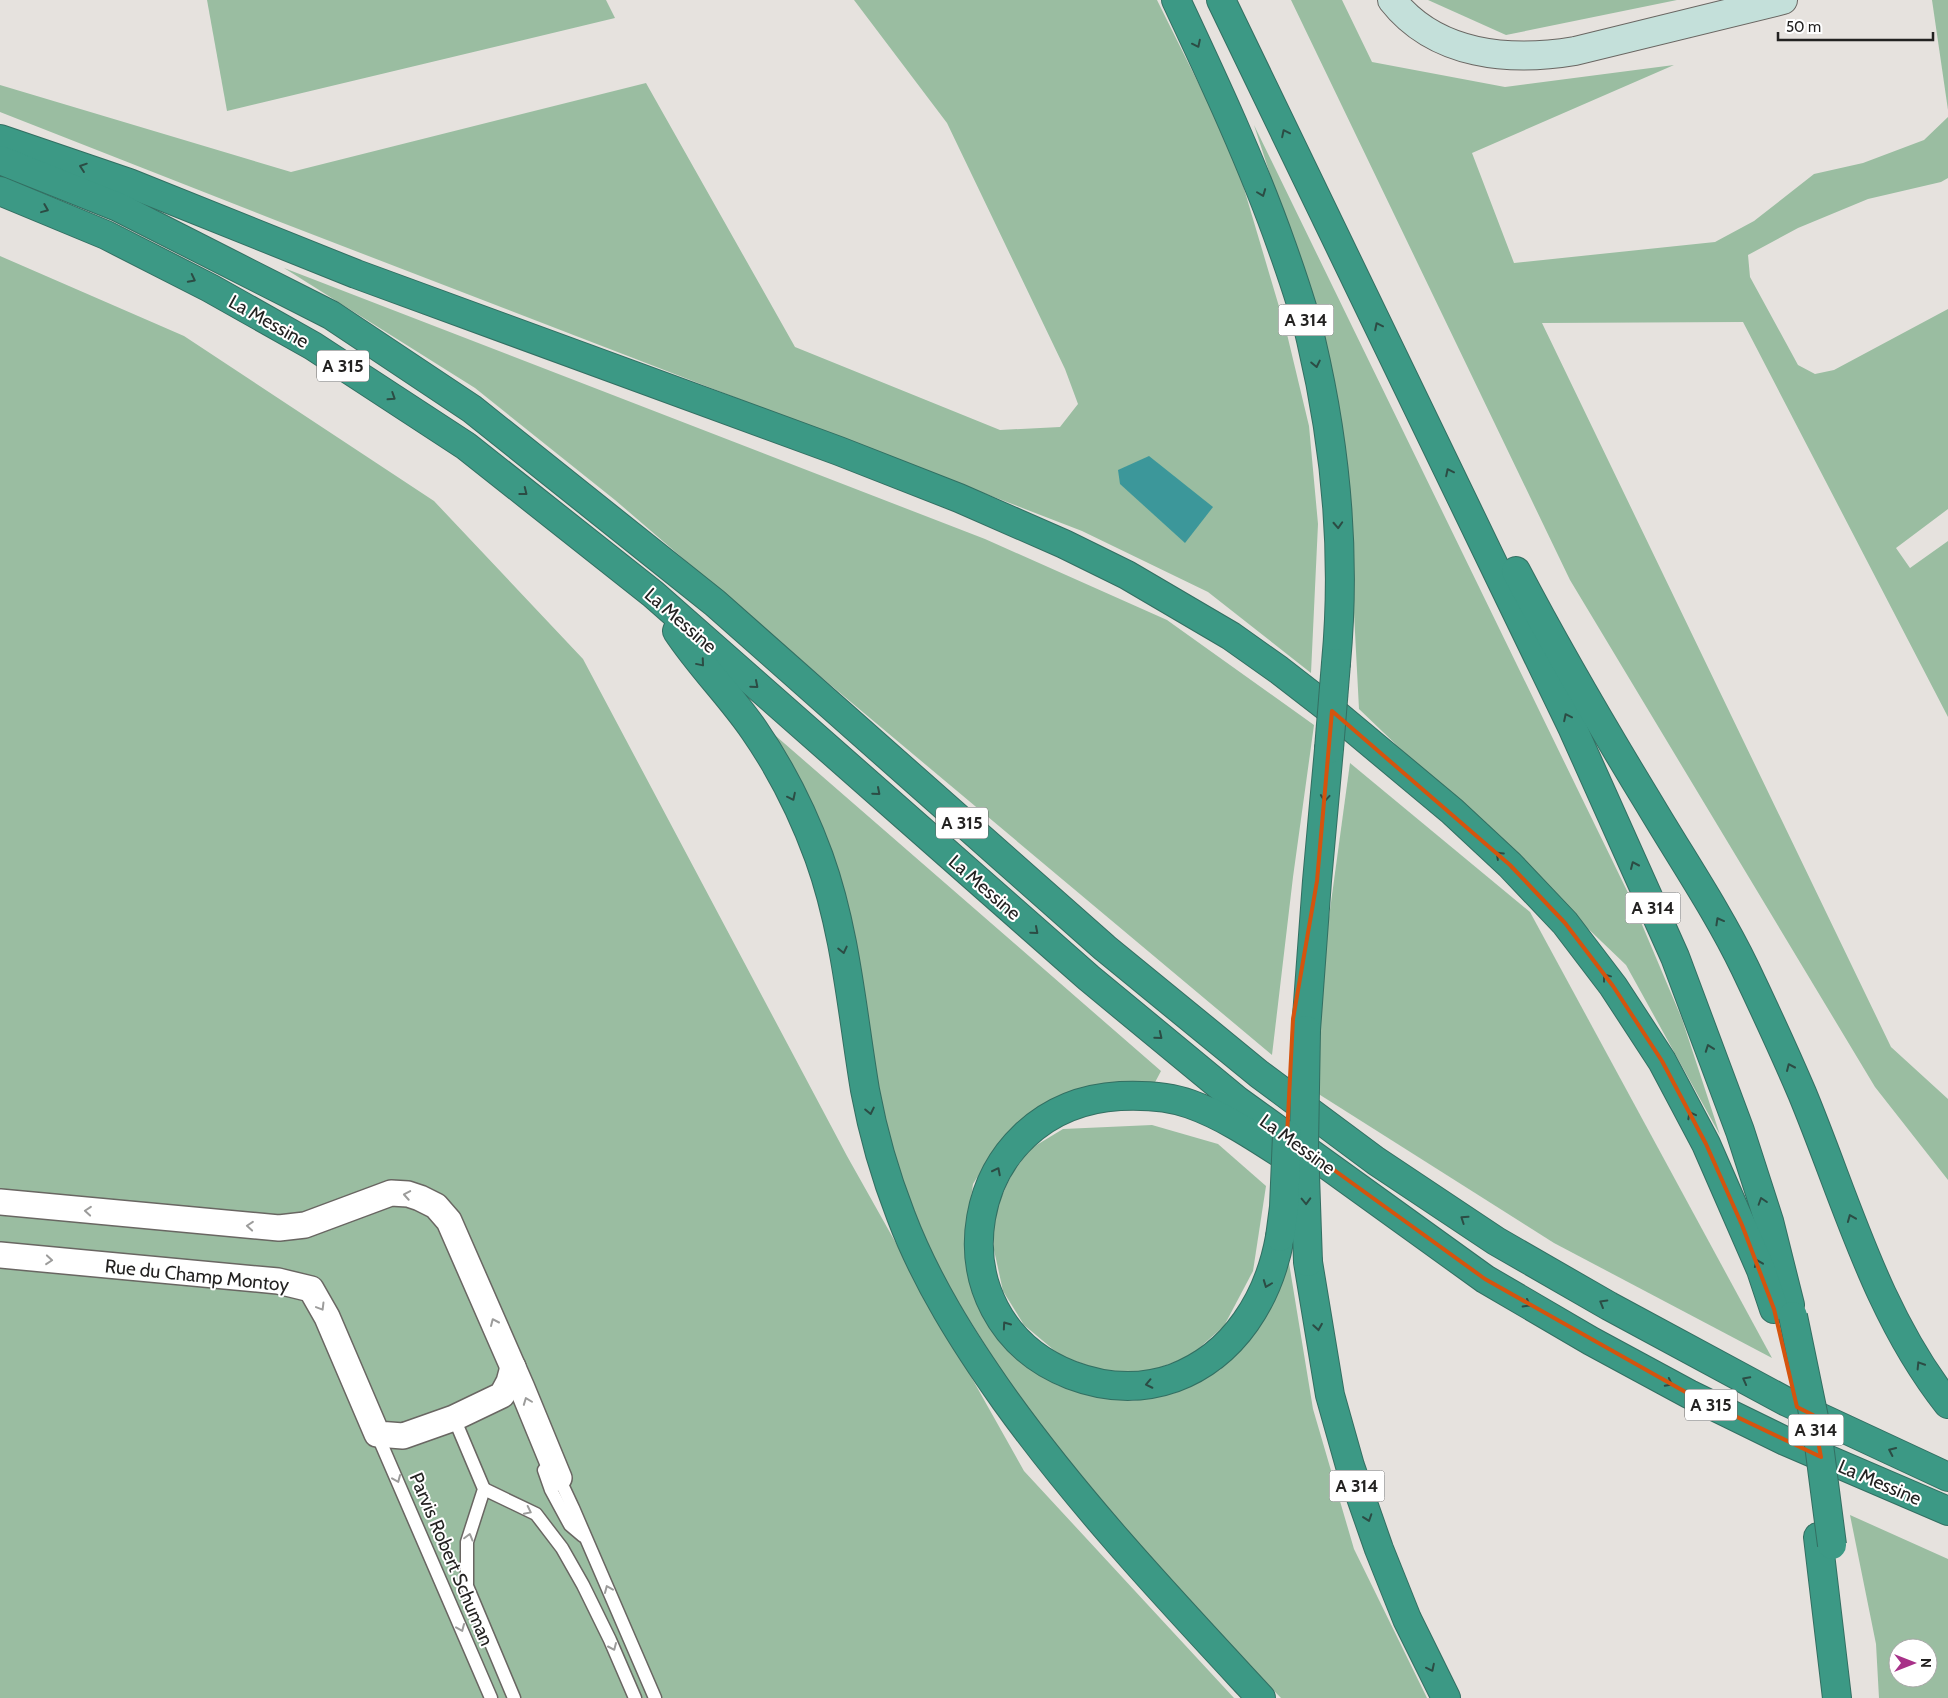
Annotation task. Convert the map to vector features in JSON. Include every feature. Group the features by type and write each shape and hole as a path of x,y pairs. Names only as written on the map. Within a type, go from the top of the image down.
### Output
{"highway":[{"name":"A 314","path":"1176,0 1220,92 1252,168 1297,291 1311,340 1326,408 1336,500 1340,624 1317,881 1300,1024 1308,1262 1330,1395 1350,1466 1379,1549 1407,1619 1446,1698"},
{"name":"A 314","path":"1220,0 1573,730 1675,957 1740,1131 1769,1221 1784,1312 1818,1436 1825,1541 1841,1667 1842,1698"},
{"path":"0,139 129,183 356,274 839,451 959,498 1064,544 1127,575 1230,636 1279,670 1337,715 1452,811 1510,865 1565,923 1613,986 1662,1062 1706,1144 1761,1270 1784,1312"},
{"name":"La Messine","path":"0,160 118,207 331,315 472,409 715,603 1105,948 1259,1074 1376,1161 1496,1241 1609,1306 1787,1402 1948,1477"},
{"name":"La Messine","path":"0,191 106,235 210,288 313,346 466,446 653,594 1089,978 1238,1101 1485,1279 1591,1341 1689,1394 1785,1441 1948,1511"},
{"path":"1470,516 1514,568 1557,648 1709,902 1743,964 1802,1093 1889,1311 1921,1367 1948,1404"},
{"path":"653,594 688,649 754,729 780,771 819,858 834,909 846,963 866,1092 880,1156 901,1217 926,1275 976,1359 1037,1443 1113,1538 1262,1698"},
{"path":"1300,1024 1284,1207 1280,1237 1272,1271 1263,1294 1253,1312 1230,1341 1216,1355 1186,1373 1142,1386 1102,1384 1062,1371 1025,1347 1011,1332 997,1311 987,1289 978,1238 984,1206 997,1170 1010,1150 1028,1132 1045,1119 1071,1106 1110,1096 1138,1095 1167,1098 1190,1104 1238,1127 1485,1279"},
{"path":"1825,1541 1837,1698"}],"street":[{"path":"1392,0 1412,21 1436,37 1476,52 1519,57 1546,56 1575,51 1783,0"},
{"path":"0,1202 279,1228 305,1225 391,1193 408,1194 420,1198 436,1206 449,1221 559,1478"},
{"name":"Rue du Champ Montoy","path":"0,1255 278,1282 311,1289 327,1317 377,1434"},
{"path":"377,1434 403,1436 454,1418 502,1395 509,1382 513,1367"}],"lane":[{"path":"454,1418 484,1489 467,1542 467,1586 514,1698"},
{"path":"540,1433 541,1462 551,1490 570,1525 587,1539"},
{"name":"Parvis Robert Schuman","path":"377,1434 492,1698"},
{"path":"559,1478 655,1698"},
{"path":"484,1489 536,1514 562,1548 606,1632 635,1698"}],"highlighted area":[{"path":"1332,711 1510,865 1565,923 1613,986 1662,1061 1706,1144 1742,1225 1774,1309 1797,1407 1813,1415 1821,1457 1689,1394 1485,1279 1287,1136 1293,1019 1317,881"}],"green space":[{"path":"207,0 606,0 615,18 227,111"},
{"path":"854,0 1157,0 1234,155 1286,330 1309,426 1318,524 1311,673 1208,592 1082,531 0,112 0,85 291,172 646,83 795,347 1000,430 1060,427 1078,404 1065,369 947,123"},
{"path":"1291,0 1342,0 1372,62 1505,87 1674,65 1472,153 1514,263 1715,242 1754,221 1814,174 1863,163 1924,140 1948,117 1948,178 1941,182 1868,199 1798,228 1748,255 1750,277 1798,365 1815,374 1834,370 1948,309 1948,509 1896,548 1910,568 1948,541 1948,717 1743,322 1542,323 1891,1047 1948,1099 1948,1180 1875,1087 1570,580"},
{"path":"1428,0 1677,0 1506,35"},
{"path":"1932,0 1948,0 1948,110"},
{"path":"1254,125 1632,901 1682,1019 1720,1135 1626,965 1359,709 1347,478 1321,332"},
{"path":"0,256 184,336 434,501 583,659 847,1156 1024,1471 1234,1698 0,1698"},
{"path":"284,268 985,539 1167,620 1314,725 1293,877 1272,1055 827,682 615,500 475,388"},
{"path":"769,730 1161,1071 1152,1088 1111,1084 1065,1095 1037,1112 998,1144 973,1184 964,1247 970,1281 983,1313 1001,1339 1025,1366 1057,1385 1087,1395 1132,1401 1175,1393 1220,1370 1242,1347 1283,1262 1289,1263 1313,1409 1354,1549 1427,1698 1281,1698 1160,1574 1046,1434 1001,1370 960,1305 931,1253 886,1138"},
{"path":"1350,763 1530,912 1772,1358 1554,1243 1317,1093 1320,983"},
{"path":"1152,1125 1218,1144 1266,1186 1253,1271 1224,1326 1189,1357 1141,1374 1101,1370 1061,1356 1024,1325 1003,1291 994,1250 994,1213 1012,1174 1030,1149 1063,1129"},
{"path":"1850,1515 1948,1559 1948,1698 1879,1698 1876,1644"}],"water":[{"path":"1149,456 1213,507 1185,543 1120,484 1118,470"}]}
